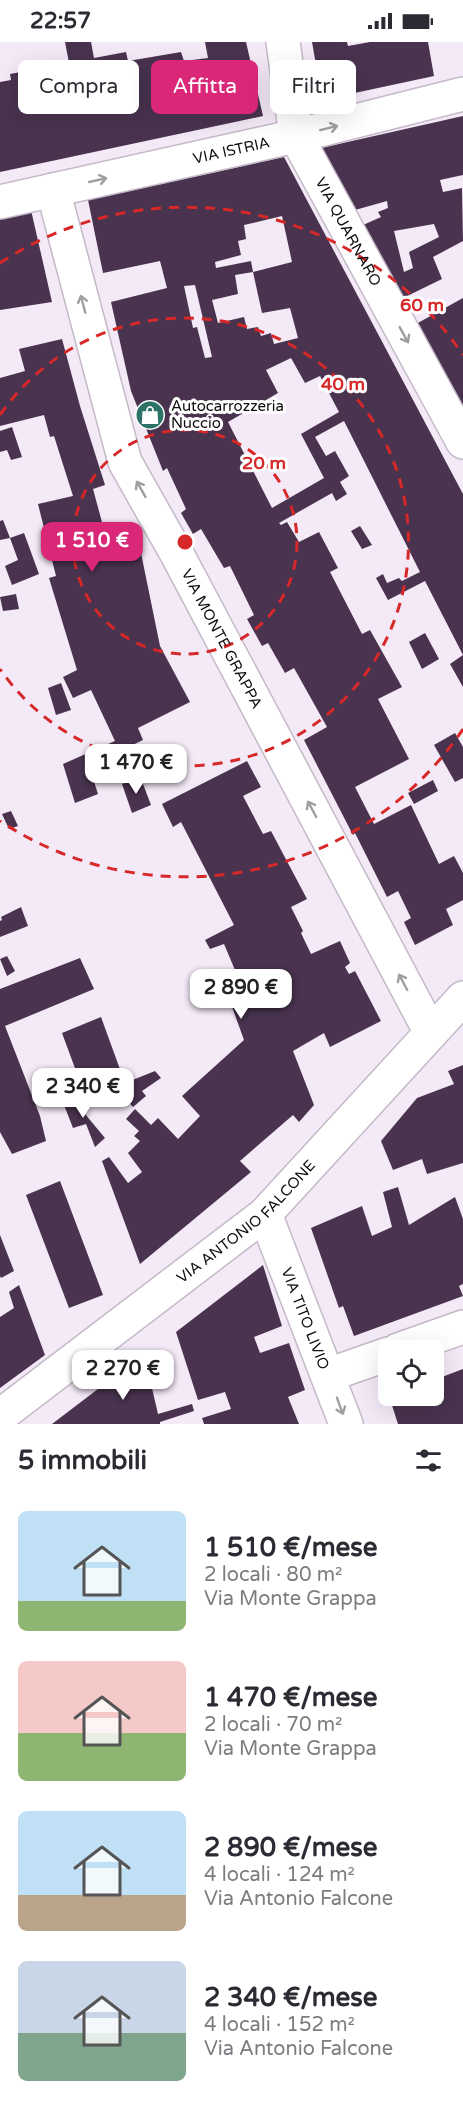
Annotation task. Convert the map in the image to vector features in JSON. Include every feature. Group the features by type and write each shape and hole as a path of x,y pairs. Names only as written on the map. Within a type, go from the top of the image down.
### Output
{"street":[{"name":"VIA QUARNARO","path":"283,42 296,136 463,442"},
{"name":"VIA ISTRIA","path":"0,202 296,136 463,94"},
{"name":"VIA MONTE GRAPPA","path":"53,190 125,462 184,567 431,1033"},
{"name":"VIA ANTONIO FALCONE","path":"0,1416 265,1214 463,998"},
{"name":"VIA TITO LIVIO","path":"265,1214 346,1424"},
{"path":"426,1340 463,1327"},
{"path":"328,1375 378,1357"}],"building":[{"path":"65,42 91,42 94,58 126,52 128,60 68,60"},
{"path":"205,42 246,42 250,60 192,60 208,58"},
{"path":"312,42 347,42 348,46 370,42 428,42 434,76 356,93 356,60 315,60"},
{"path":"181,52 184,60 151,60 151,114 258,114 258,94 263,116 0,172 0,82 11,80 10,74 18,73 18,114 139,114 139,60 134,60"},
{"path":"463,116 463,175 440,180 443,192 462,188 463,241 433,257 442,279 401,299 363,225 381,217 378,212 388,208 387,201 355,210 321,148","holes":["434,224 439,237 409,252 413,268 404,272 394,231"]},
{"path":"284,157 463,494 463,655 425,581 388,600 376,578 383,574 387,583 399,578 402,581 420,572 344,421 315,437 326,456 335,451 349,476 340,482 347,494 336,501 332,493 279,523 281,525 287,522 299,542 319,532 338,568 330,572 362,634 370,630 402,687 378,699 409,759 355,787 374,824 411,805 439,864 454,856 463,873 463,900 446,909 453,925 415,945 404,922 411,918 398,891 387,897 304,740 327,727 294,668 285,673 268,643 262,646 247,619 254,615 230,566 224,568 201,529 193,534 181,513 186,509 167,468 163,471 131,391 111,302 167,288 160,261 103,273 88,200","holes":["282,216 292,262 253,272 251,261 216,268 215,262 241,255 238,241 246,239 244,225","253,272 262,313 290,308 298,338 274,344 271,333 261,336 258,327 247,329 244,317 218,323 212,300 238,294 235,275","195,285 212,357 205,358 197,327 193,328 184,286","291,358 305,383 320,376 339,412 301,434 324,478 272,508 228,422 278,393 266,370"]},
{"path":"31,210 52,302 0,310 0,217"},
{"path":"463,298 463,410 416,324"},
{"path":"62,339 105,485 93,489 112,559 141,553 160,646 190,702 138,728 143,740 89,766 98,794 75,803 63,764 115,741 91,690 73,698 63,677 77,670 49,578 56,576 38,504 73,496 54,436 50,437 44,415 0,426 0,378 25,371 19,349"},
{"path":"12,427 22,457 11,460 7,450 0,452 0,431"},
{"path":"3,520 10,538 0,540 0,521"},
{"path":"360,526 372,545 362,549 351,531"},
{"path":"24,533 39,574 12,585 5,566 18,560 10,538"},
{"path":"16,594 19,609 3,611 0,597"},
{"path":"425,633 439,659 422,669 409,642"},
{"path":"463,655 463,687 450,664"},
{"path":"61,683 71,710 56,715 48,688"},
{"path":"455,733 463,747 463,778 455,782 434,745"},
{"path":"247,761 261,787 243,796 263,834 271,831 307,899 291,907 311,954 340,941 350,963 345,967 349,974 355,971 381,1021 330,1047 324,1033 293,1051 314,1105 299,1122 293,1115 240,1161 251,1172 140,1264 102,1161 109,1157 128,1183 142,1172 128,1153 140,1141 134,1136 139,1131 126,1119 135,1109 151,1125 158,1118 178,1139 200,1116 182,1096 244,1040 231,1004 246,996 224,944 210,949 205,940 234,925 181,822 173,827 162,804"},
{"path":"140,776 151,805 132,813 122,784"},
{"path":"433,780 438,791 414,804 408,793"},
{"path":"11,811 18,826 9,829 2,814"},
{"path":"21,907 28,926 0,937 1,917"},
{"path":"7,956 15,971 7,976 0,959"},
{"path":"80,958 94,989 5,1026 40,1116 46,1141 12,1154 0,1132 0,989"},
{"path":"101,1017 125,1083 155,1071 161,1078 142,1091 146,1096 133,1107 115,1087 86,1098 62,1033"},
{"path":"463,1065 463,1163 427,1174 422,1159 393,1170 381,1141 417,1098 454,1084 448,1071"},
{"path":"86,1098 91,1105 85,1114 105,1138 95,1147 86,1124 73,1128 64,1105"},
{"path":"60,1181 103,1295 69,1308 26,1195"},
{"path":"398,1187 409,1225 455,1197 463,1219 463,1284 459,1286 463,1296 354,1336 343,1306 339,1308 311,1228 362,1206 372,1236 392,1227 383,1192"},
{"path":"0,1235 14,1271 1,1278 0,1276"},
{"path":"263,1265 282,1326 254,1337 260,1353 289,1343 305,1390 288,1397 299,1424 204,1424 202,1418 231,1409 225,1392 198,1400 176,1332"},
{"path":"19,1285 45,1355 0,1388 0,1317 14,1308 9,1292"},
{"path":"144,1354 158,1414 192,1404 194,1411 160,1422 160,1424 52,1424"},
{"path":"463,1369 463,1424 398,1424 392,1406 444,1406 444,1376"}],"place":[{"name":"Autocarrozzeria Nuccio","path":"150,415"}]}
